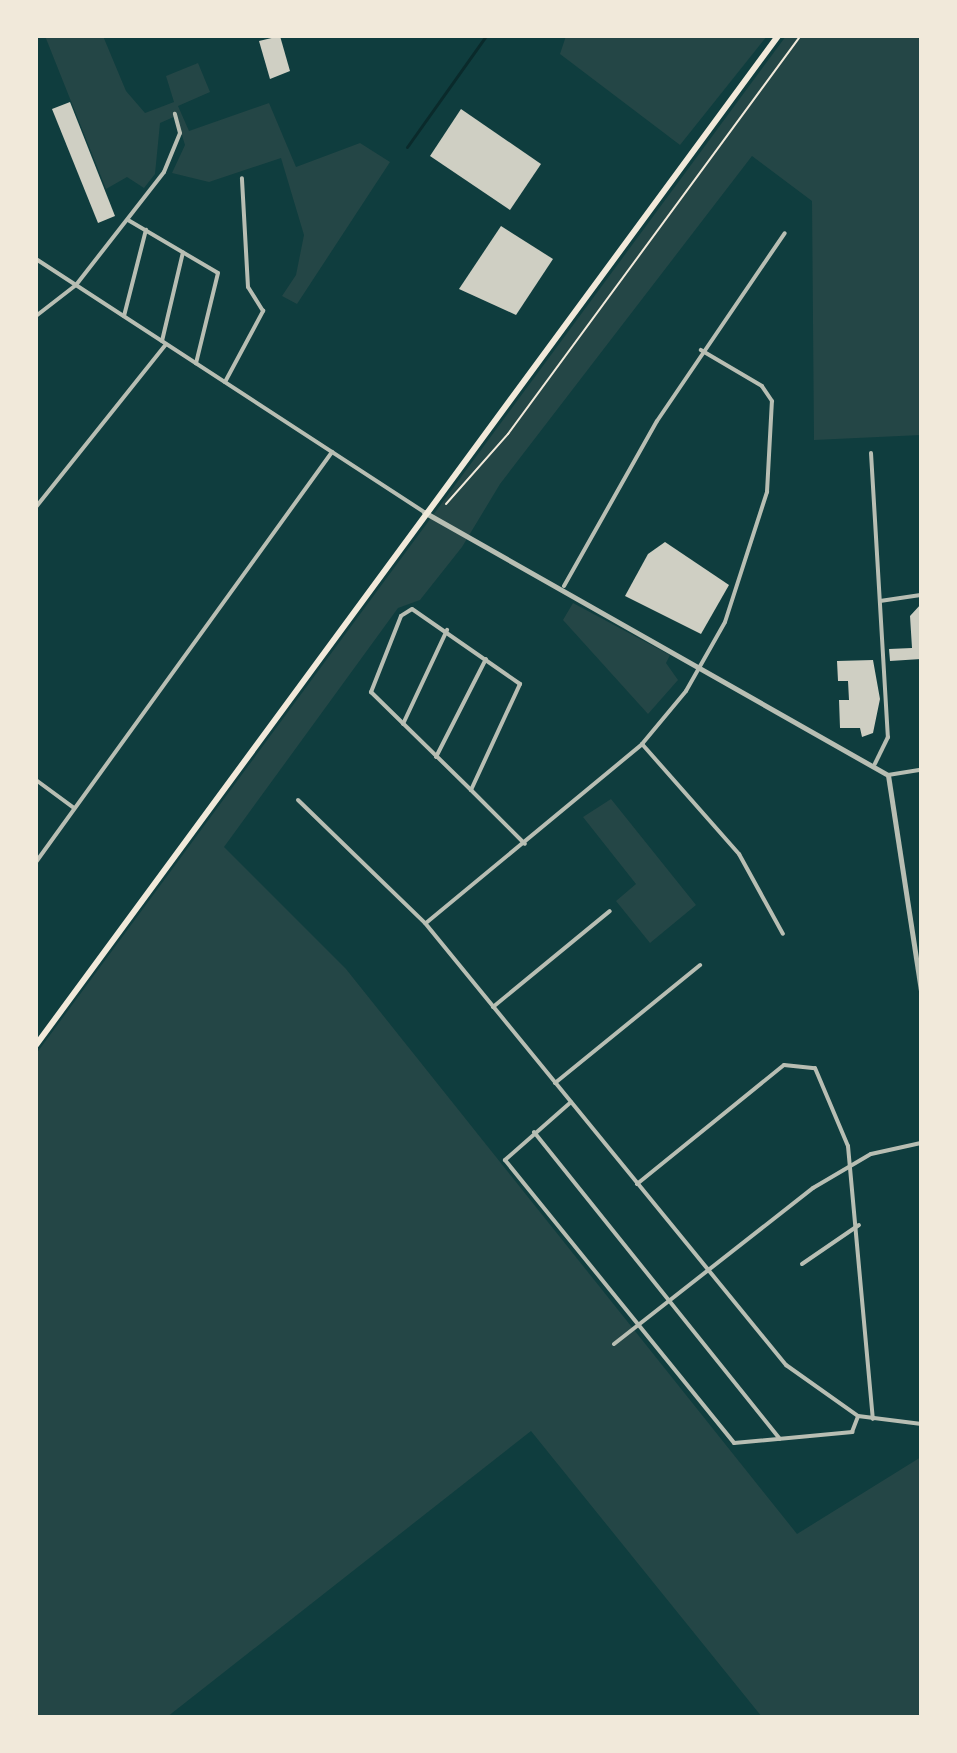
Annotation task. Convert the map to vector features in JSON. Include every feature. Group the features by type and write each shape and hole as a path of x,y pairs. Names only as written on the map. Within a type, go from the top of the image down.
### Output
{"main road":[{"path":"36,1045 424,512 778,36"}],"street":[{"path":"36,316 76,285 176,151 175,114"},
{"path":"225,382 263,311 248,287 242,178"},
{"path":"127,219 218,273 196,363"},
{"path":"124,316 146,230"},
{"path":"564,586 701,350 785,233"},
{"path":"36,507 164,343 183,252"},
{"path":"36,259 424,512 564,586 875,764 888,775 918,945 921,991"},
{"path":"425,923 525,844 642,744 702,665 753,548 769,479 772,414 762,386 701,350"},
{"path":"36,862 332,452"},
{"path":"871,453 888,737 875,764"},
{"path":"880,601 921,595"},
{"path":"471,790 520,684 419,609 401,616 371,692 525,844"},
{"path":"403,724 447,630"},
{"path":"436,757 486,659"},
{"path":"642,744 739,854 783,934"},
{"path":"888,775 921,770"},
{"path":"36,780 74,808"},
{"path":"298,800 425,923 786,1365 858,1416 921,1424"},
{"path":"493,1007 610,911"},
{"path":"555,1083 700,965"},
{"path":"637,1184 791,1062 815,1068 825,1080 851,1164 859,1225 873,1419"},
{"path":"571,1102 505,1160 734,1443 852,1432 858,1416"},
{"path":"534,1132 673,1302 780,1440"},
{"path":"614,1344 851,1164 921,1143"},
{"path":"802,1264 859,1225"}],"path":[{"path":"446,504 508,434 800,36"}],"shaded area":[{"path":"45,36 103,36 126,91 145,113 174,102 166,76 198,63 210,92 178,106 189,131 269,103 296,167 360,143 390,162 297,304 282,296 296,275 304,235 281,158 209,182 172,173 185,145 176,116 160,123 155,174 144,188 127,177 106,189"},
{"path":"566,36 767,36 680,145 560,54"},
{"path":"786,36 921,36 921,435 814,440 812,201 752,156 500,484 462,547 420,600 398,608 224,847 346,969 797,1534 921,1457 921,1717 762,1717 531,1431 167,1717 36,1717 36,1054"},
{"path":"573,603 670,655 666,663 678,680 648,714 563,620"},
{"path":"611,799 696,905 650,943 616,901 636,884 583,817"}],"building":[{"path":"280,36 290,71 270,79 259,41"},
{"path":"70,102 115,216 98,223 52,109"},
{"path":"461,109 541,164 510,210 430,156"},
{"path":"501,226 553,259 516,315 459,289"},
{"path":"665,542 729,585 701,634 625,596 648,554"},
{"path":"921,604 921,659 890,661 889,649 912,648 910,616"},
{"path":"873,660 880,699 873,733 862,737 860,728 840,728 839,700 849,700 848,681 838,681 837,661"}],"waterway":[{"path":"407,147 486,36"}]}
